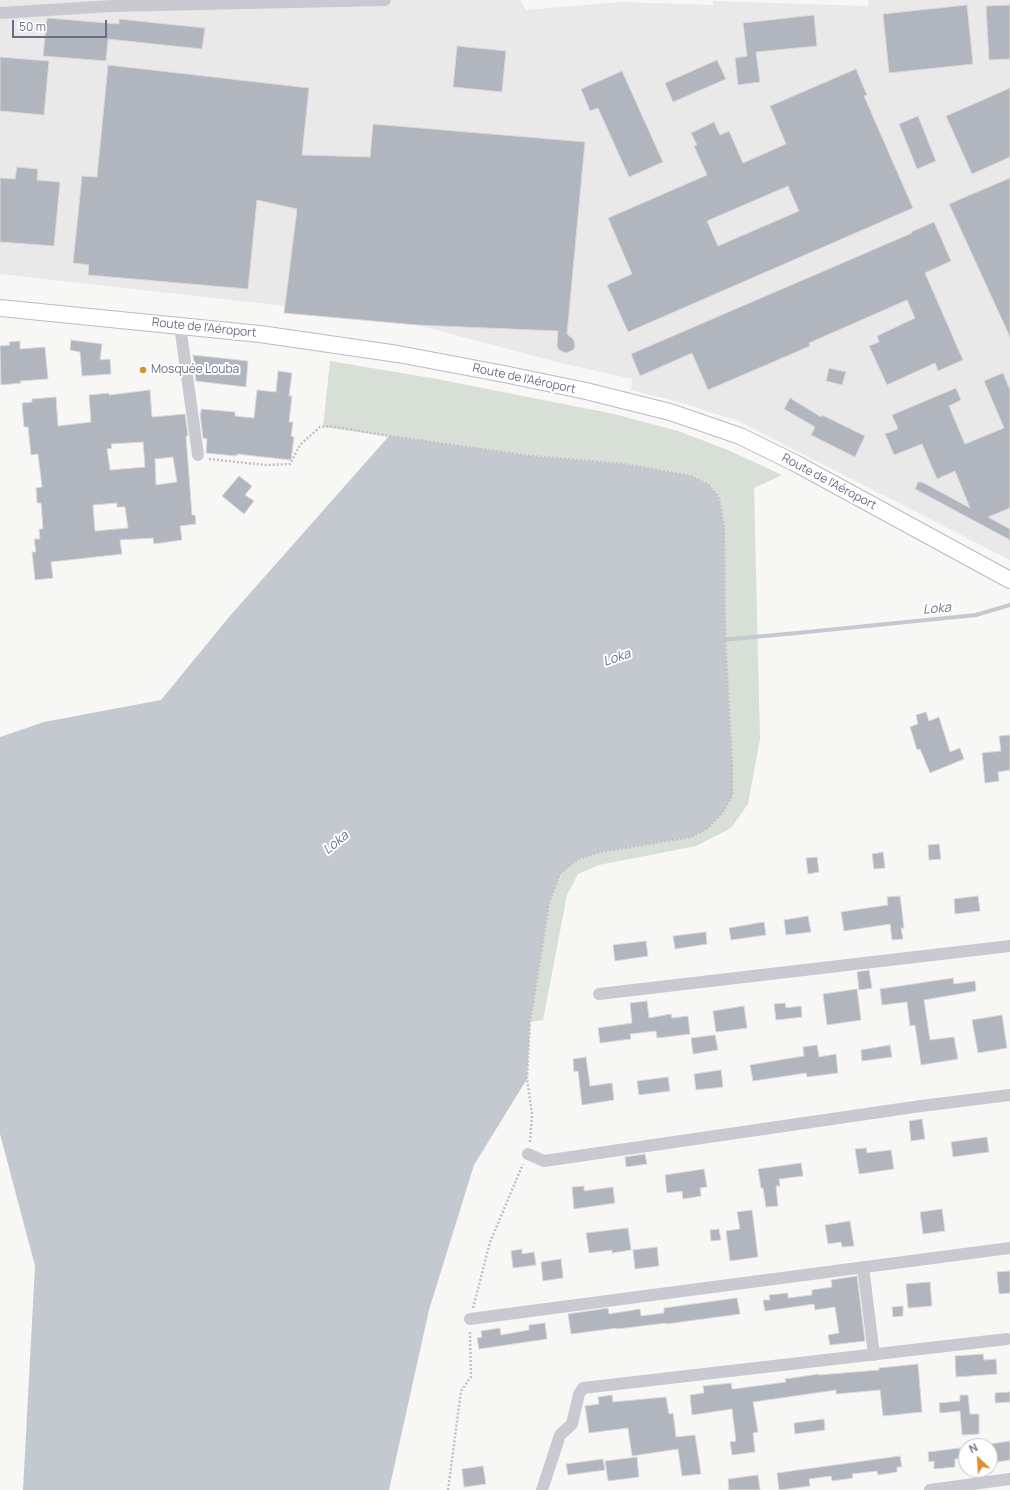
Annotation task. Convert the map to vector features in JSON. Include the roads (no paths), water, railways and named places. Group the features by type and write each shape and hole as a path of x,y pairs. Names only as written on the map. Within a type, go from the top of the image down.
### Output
{"main road":[{"name":"Route de l'Aéroport","path":"0,308 260,334 398,354 586,391 670,412 747,439 795,463 1010,580"}],"street":[{"path":"0,13 179,2 385,0"},
{"path":"180,326 198,454"},
{"path":"599,994 1010,946"},
{"path":"528,1154 544,1161 921,1106 1010,1095"},
{"path":"470,1319 1010,1248"},
{"path":"863,1267 874,1355"},
{"path":"542,1490 560,1435 572,1424 579,1394 584,1388 1007,1339"},
{"path":"930,1490 1010,1480"}],"water":[{"path":"389,436 530,456 623,464 691,476 709,485 719,498 724,527 725,639 732,763 732,795 723,812 708,828 691,837 600,852 578,859 560,874 549,903 530,1022 527,1079 474,1165 429,1310 389,1490 23,1490 35,1266 0,1134 0,737 44,722 161,700 229,617"}],"waterway":[{"name":"Loka","path":"721,640 976,615 1010,605"}],"place":[{"name":"Mosquée Louba","path":"143,370"}]}
